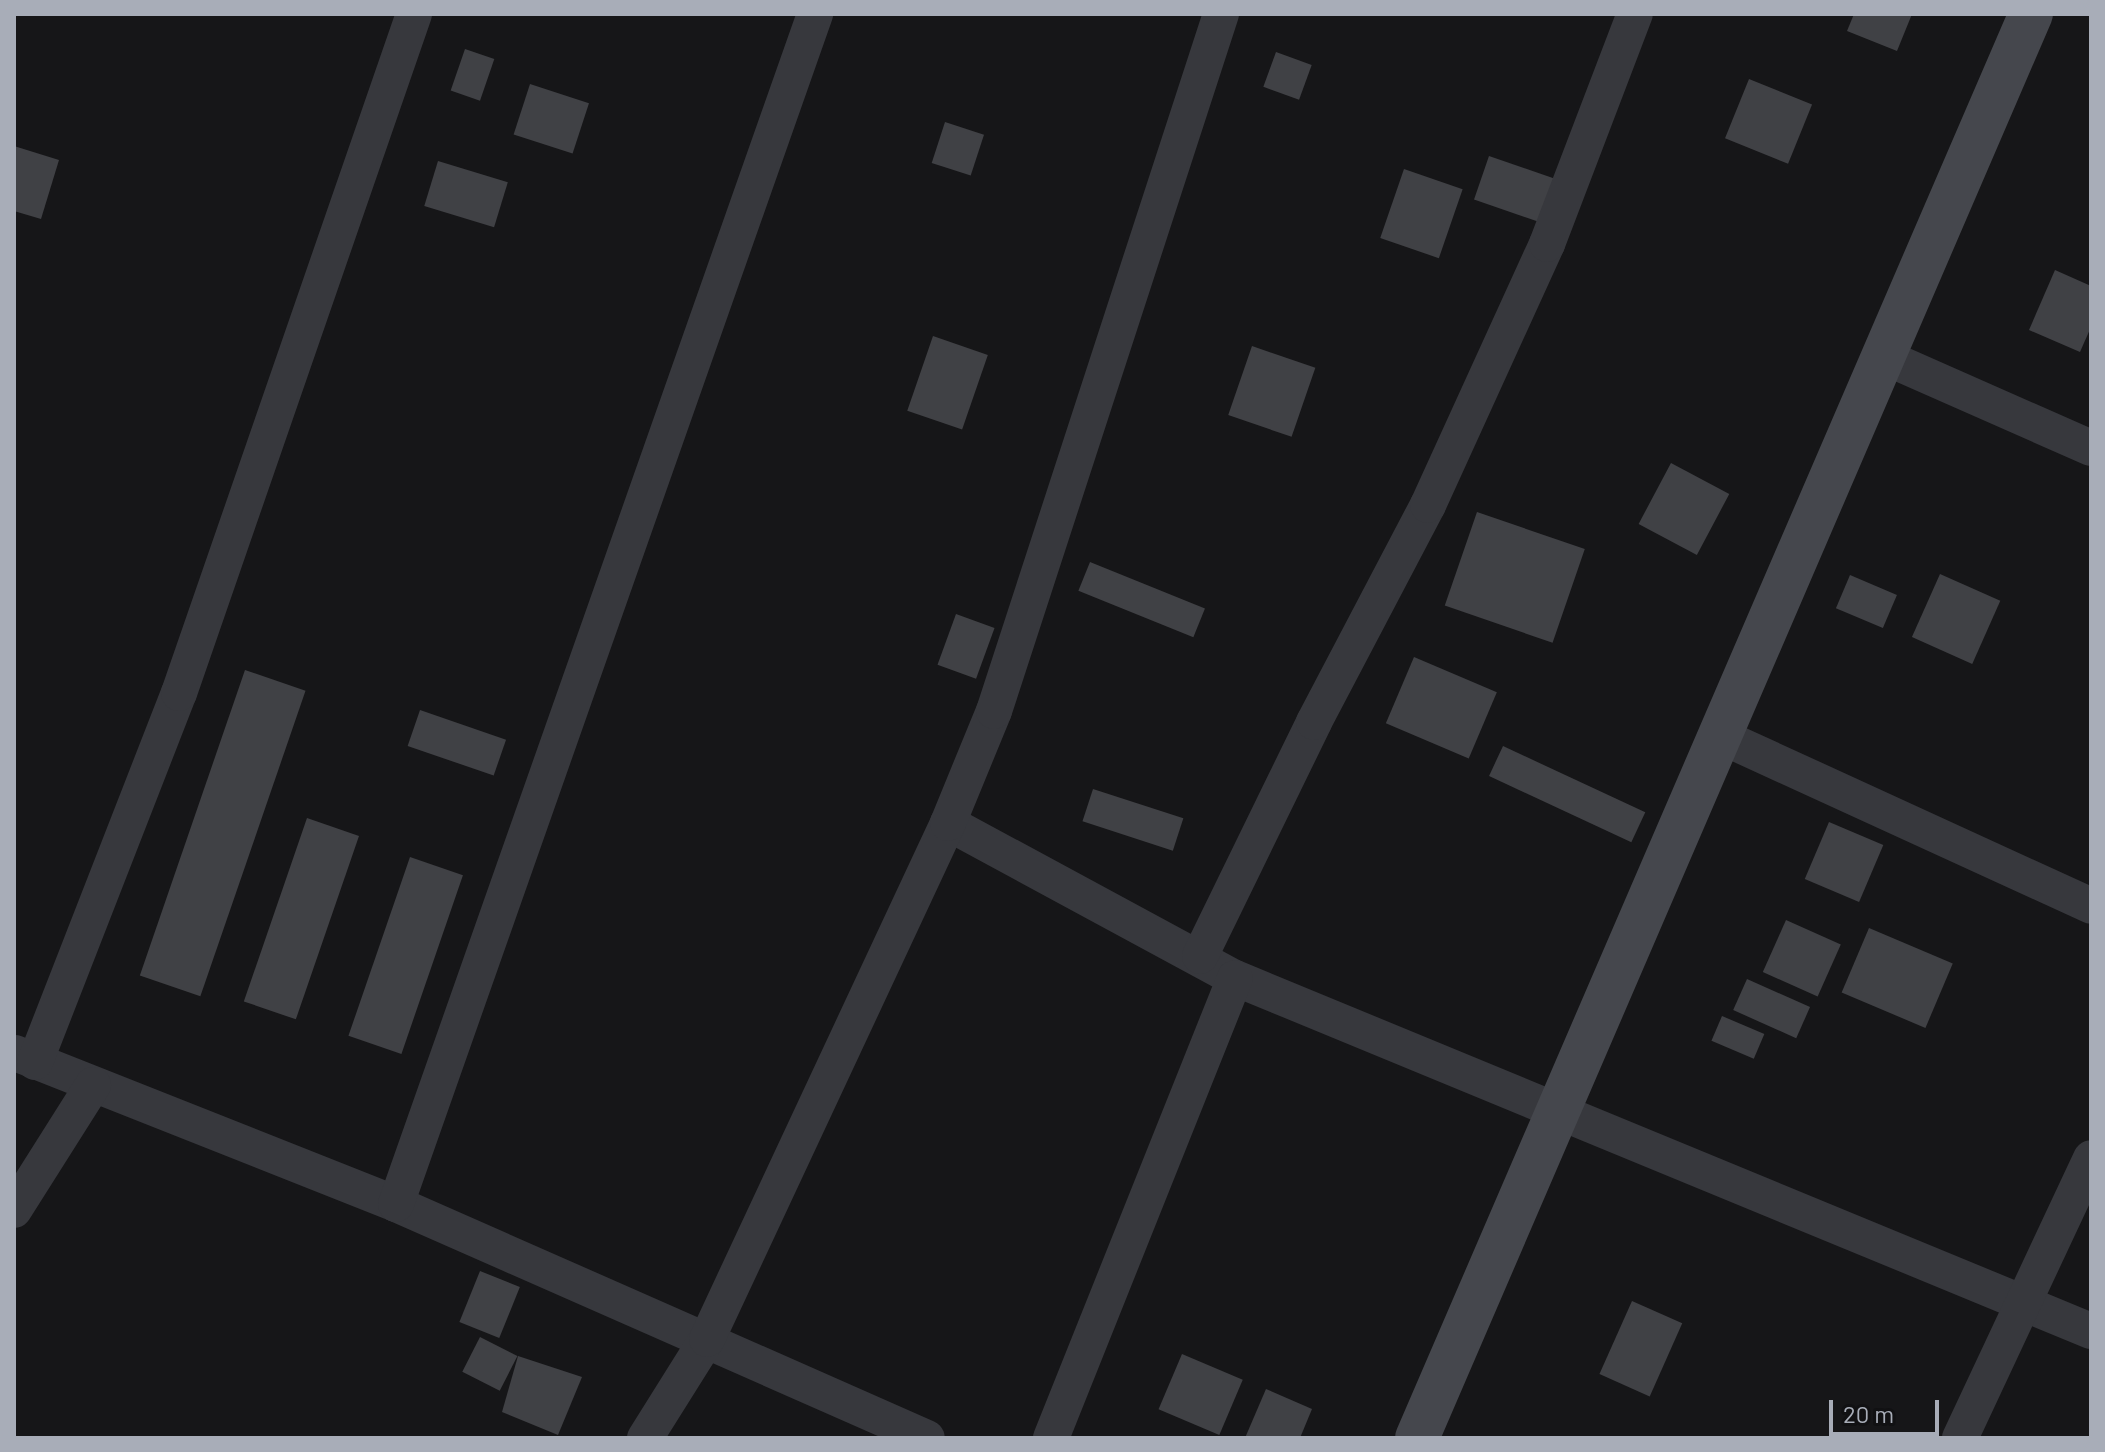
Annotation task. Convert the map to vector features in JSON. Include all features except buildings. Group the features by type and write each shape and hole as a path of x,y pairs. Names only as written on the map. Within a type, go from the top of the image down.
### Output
{"street":[{"path":"414,14 179,693 24,1058 396,1204 927,1438"},
{"path":"396,1204 815,14"},
{"path":"645,1438 707,1339 948,823 994,711 1221,14"},
{"path":"1200,956 1314,722 1428,505 1547,244 1635,14"},
{"path":"1417,1438 1718,735 1887,358 2031,14"},
{"path":"1887,358 2091,448"},
{"path":"1718,735 2091,906"},
{"path":"948,823 1200,956 1235,978 1559,1109 2091,1331"},
{"path":"1051,1438 1235,978"},
{"path":"14,1210 93,1085"},
{"path":"1960,1438 2091,1158"}]}
